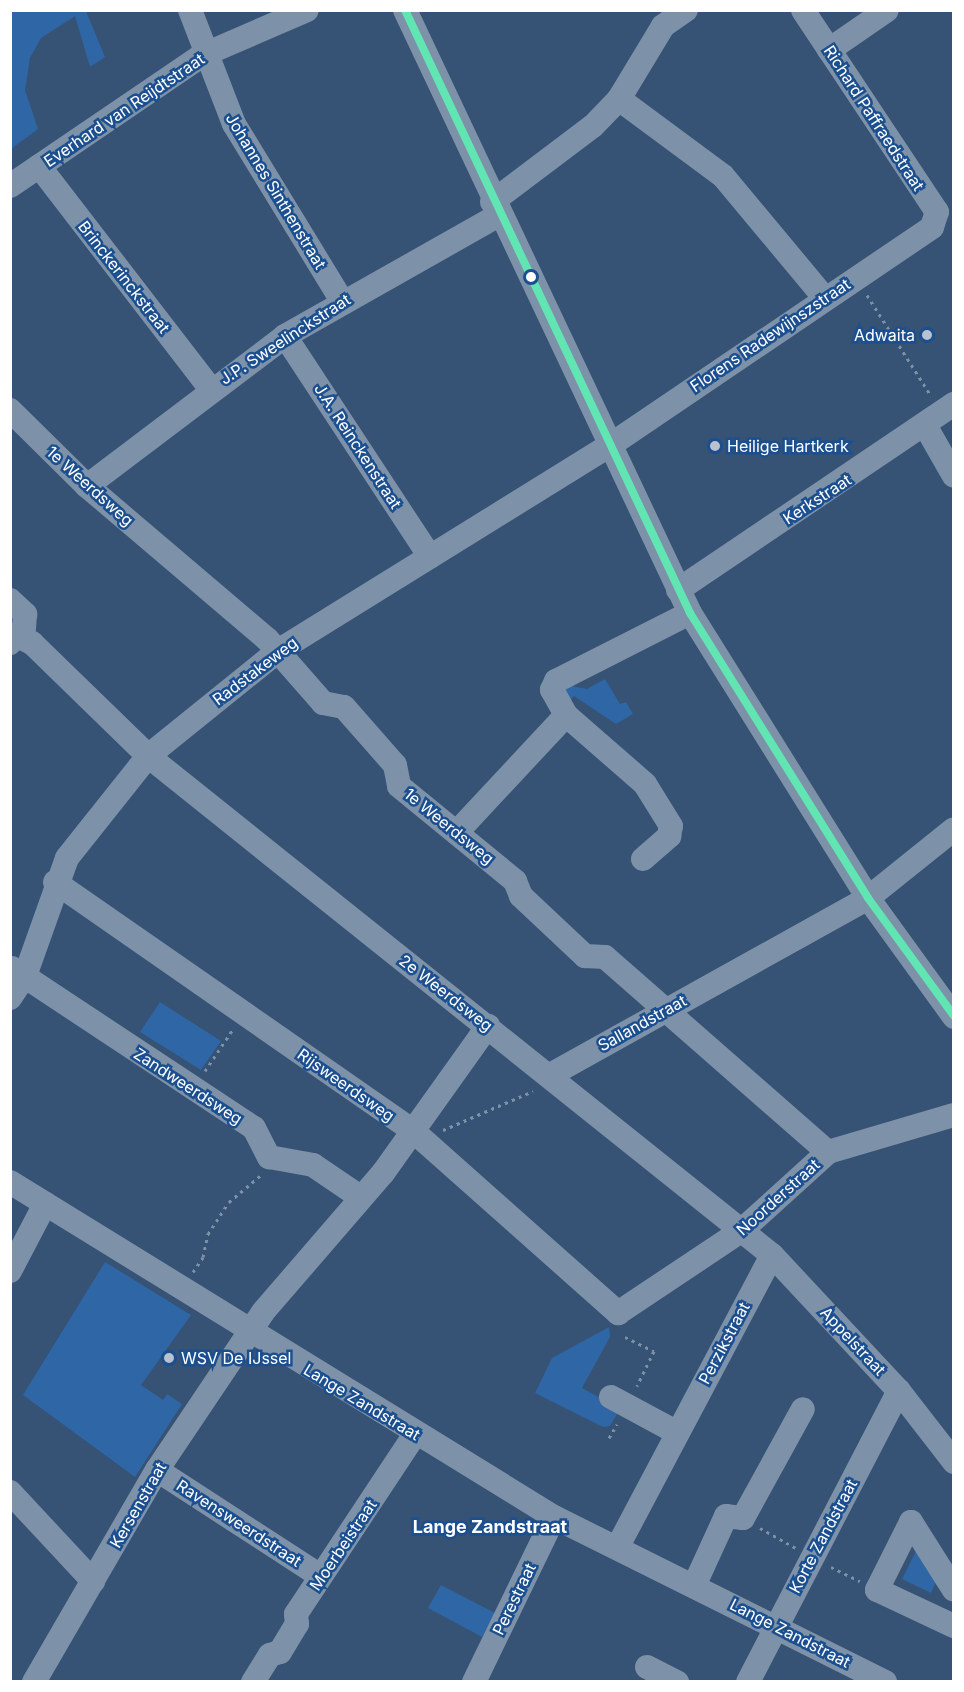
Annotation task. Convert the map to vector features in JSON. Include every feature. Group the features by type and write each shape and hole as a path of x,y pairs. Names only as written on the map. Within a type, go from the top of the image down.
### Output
{"street":[{"name":"Johannes Sinthenstraat","path":"190,10 203,55 234,124 342,301"},
{"name":"Everhard van Reijdtstraat","path":"10,186 203,55 307,10"},
{"path":"405,10 496,208 690,613 868,898 954,1017"},
{"name":"J.P. Sweelinckstraat","path":"87,486 210,388 285,336 496,208 619,99 663,26 686,10"},
{"name":"Richard Paffraedstraat","path":"803,10 937,212 932,227"},
{"path":"830,50 887,10"},
{"path":"619,99 723,176 823,296"},
{"name":"Brinckerinckstraat","path":"39,166 210,388"},
{"name":"Florens Radewijnszstraat","path":"609,446 823,296 932,227"},
{"name":"J.A. Reinckenstraat","path":"285,336 430,557"},
{"name":"1e Weerdsweg","path":"10,410 87,486 278,651 323,703 344,707 395,765 399,786 443,825 458,831 585,956 605,957 668,1009 828,1152"},
{"path":"940,415 954,476"},
{"name":"Kerkstraat","path":"678,590 940,415"},
{"name":"Radstakeweg","path":"10,998 18,971 55,882 148,756 278,651 609,446"},
{"path":"10,600 25,614 14,639"},
{"path":"643,859 669,836 671,826 638,777 566,715 555,702 556,681 690,613"},
{"name":"2e Weerdsweg","path":"14,639 32,643 148,756 488,1026 552,1074 741,1231"},
{"path":"458,831 566,715"},
{"name":"Sallandstraat","path":"552,1074 868,898 954,829"},
{"name":"Rijsweerdsweg","path":"55,882 412,1130 618,1313"},
{"name":"Zandweerdsweg","path":"18,971 192,1090 254,1128 269,1157"},
{"path":"249,1332 360,1197 488,1026"},
{"name":"Noorderstraat","path":"618,1313 741,1231 828,1152 954,1115"},
{"path":"269,1157 314,1165 360,1197"},
{"name":"Lange Zandstraat","path":"10,1182 249,1332 554,1517 885,1682"},
{"path":"10,1270 45,1204"},
{"name":"Appelstraat","path":"741,1231 772,1255 899,1391 954,1462"},
{"name":"Perzikstraat","path":"617,1548 676,1432 772,1255"},
{"name":"Kersenstraat","path":"34,1682 157,1470 249,1332"},
{"name":"Korte Zandstraat","path":"748,1682 899,1391"},
{"path":"619,1401 676,1432"},
{"path":"694,1586 726,1516 743,1518 803,1409"},
{"name":"Moerbeistraat","path":"253,1682 270,1655 280,1652 320,1576 415,1434"},
{"name":"Ravensweerdstraat","path":"157,1470 320,1576"},
{"path":"10,1492 93,1581"},
{"name":"Perestraat","path":"474,1682 554,1517"},
{"path":"954,1590 911,1522 878,1590 954,1626"},
{"path":"647,1666 677,1682"}],"path":[{"path":"855,276 940,415"},
{"path":"192,1090 243,1014"},
{"path":"412,1130 444,1130 536,1090 552,1074"},
{"path":"182,1288 203,1257 208,1234 229,1202 254,1186 269,1157"},
{"path":"609,1438 619,1401 654,1351 625,1337"},
{"path":"743,1518 811,1557 878,1590"}],"shaded area":[{"path":"11,10 86,11 105,57 90,67 75,16 41,38 30,58 25,90 38,129 11,149"},
{"path":"605,679 620,704 626,702 633,714 616,724 574,696 567,704 563,691 567,685 587,689"},
{"path":"160,1002 221,1041 201,1070 140,1032"},
{"path":"105,1262 191,1315 141,1385 163,1400 167,1394 182,1404 135,1477 23,1395"},
{"path":"609,1327 610,1337 582,1388 620,1409 610,1426 603,1427 535,1393 552,1358"},
{"path":"918,1547 939,1575 931,1593 902,1579"},
{"path":"441,1585 495,1613 482,1637 428,1608"}],"transit line":[{"path":"405,10 690,613 868,898 954,1016"}],"place":[{"name":"Adwaita","path":"927,335"},
{"name":"Heilige Hartkerk","path":"715,446"},
{"name":"WSV De IJssel","path":"169,1358"}],"district":[{"name":"Lange Zandstraat","path":"490,1527"}]}
